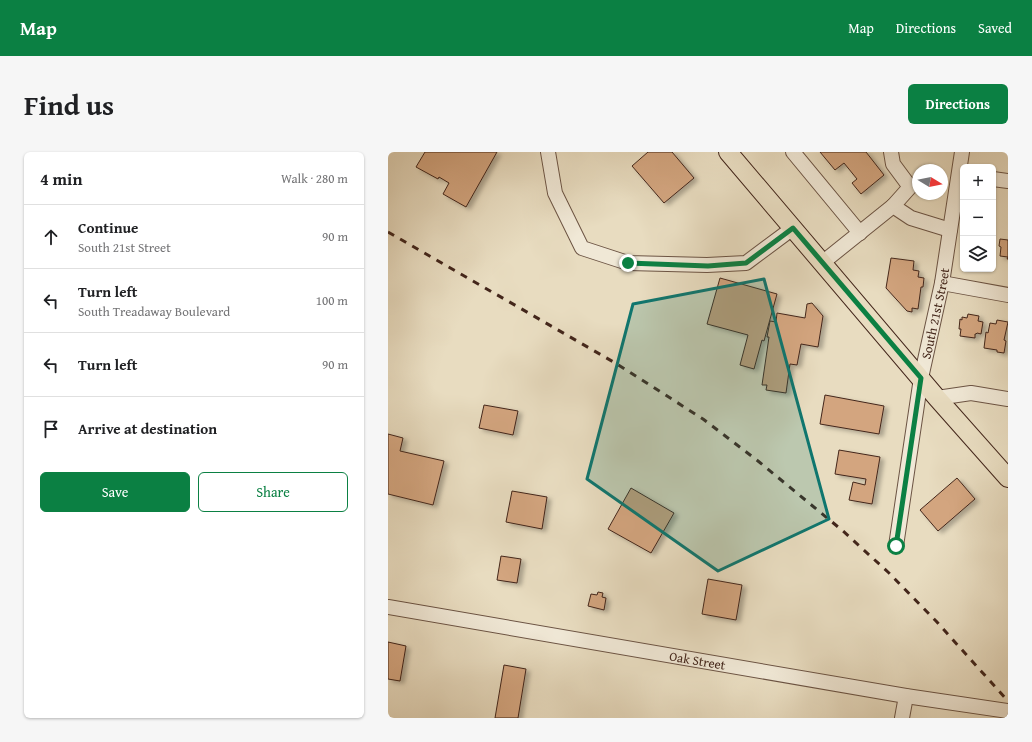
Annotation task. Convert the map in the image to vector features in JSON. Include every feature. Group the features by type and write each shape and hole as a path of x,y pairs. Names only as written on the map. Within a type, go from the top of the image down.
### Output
{"main road":[{"path":"728,152 937,398 1008,478"}],"street":[{"path":"548,152 555,193 582,248 615,259 628,263 708,266 746,263 793,228"},
{"path":"793,152 860,233"},
{"path":"822,263 893,206 910,187 894,164 891,152"},
{"name":"South 21st Street","path":"961,164 962,152"},
{"name":"South 21st Street","path":"896,546 921,378 942,283 960,178"},
{"path":"996,179 1008,181"},
{"path":"893,206 911,218 950,230"},
{"path":"942,283 1008,295"},
{"path":"937,398 971,393 1008,399"},
{"name":"Oak Street","path":"388,607 906,696 1008,711"},
{"path":"902,718 906,696"}],"highlighted area":[{"path":"764,279 829,519 718,571 587,479 633,304"}],"building":[{"path":"425,152 497,152 466,207 443,194 449,183 416,167"},
{"path":"648,152 672,152 694,178 664,203 632,166"},
{"path":"820,152 866,152 884,175 861,194 852,183 857,179 844,163 835,170"},
{"path":"1000,239 1008,240 1008,257 1000,256"},
{"path":"891,258 914,261 913,270 919,271 918,277 924,278 923,287 921,287 918,309 912,308 912,312 907,311 886,288"},
{"path":"720,278 777,294 764,341 762,340 754,369 740,365 748,335 707,324"},
{"path":"812,303 823,316 818,347 801,344 797,365 790,364 786,393 766,390 767,385 762,385 770,321 776,322 777,313 805,318 807,304"},
{"path":"968,314 979,316 978,321 983,322 981,334 975,334 975,338 960,336 960,319 962,320 962,317 967,318"},
{"path":"997,320 1008,322 1004,340 1006,341 1004,353 997,352 997,350 984,348 986,332 988,333 990,323 996,324"},
{"path":"825,395 884,406 879,434 820,424"},
{"path":"484,405 518,411 513,435 479,428"},
{"path":"388,434 403,438 400,451 444,461 433,505 388,494"},
{"path":"839,450 880,457 872,504 849,500 853,482 865,485 866,479 835,474"},
{"path":"957,478 975,499 938,531 920,510"},
{"path":"631,488 674,513 651,553 608,529"},
{"path":"512,491 547,497 542,529 506,522"},
{"path":"501,556 521,559 517,583 497,580"},
{"path":"708,579 742,585 736,620 702,614"},
{"path":"598,592 603,593 602,597 606,598 604,610 588,606 591,594 597,595"},
{"path":"388,642 406,646 400,681 388,679"},
{"path":"504,665 526,669 518,718 495,718"}],"railway":[{"path":"388,232 617,364 703,419 758,461 843,531 889,573 936,621 1008,701"}],"route":[{"path":"628,263 708,266 746,263 793,228 921,378 896,546"}]}
